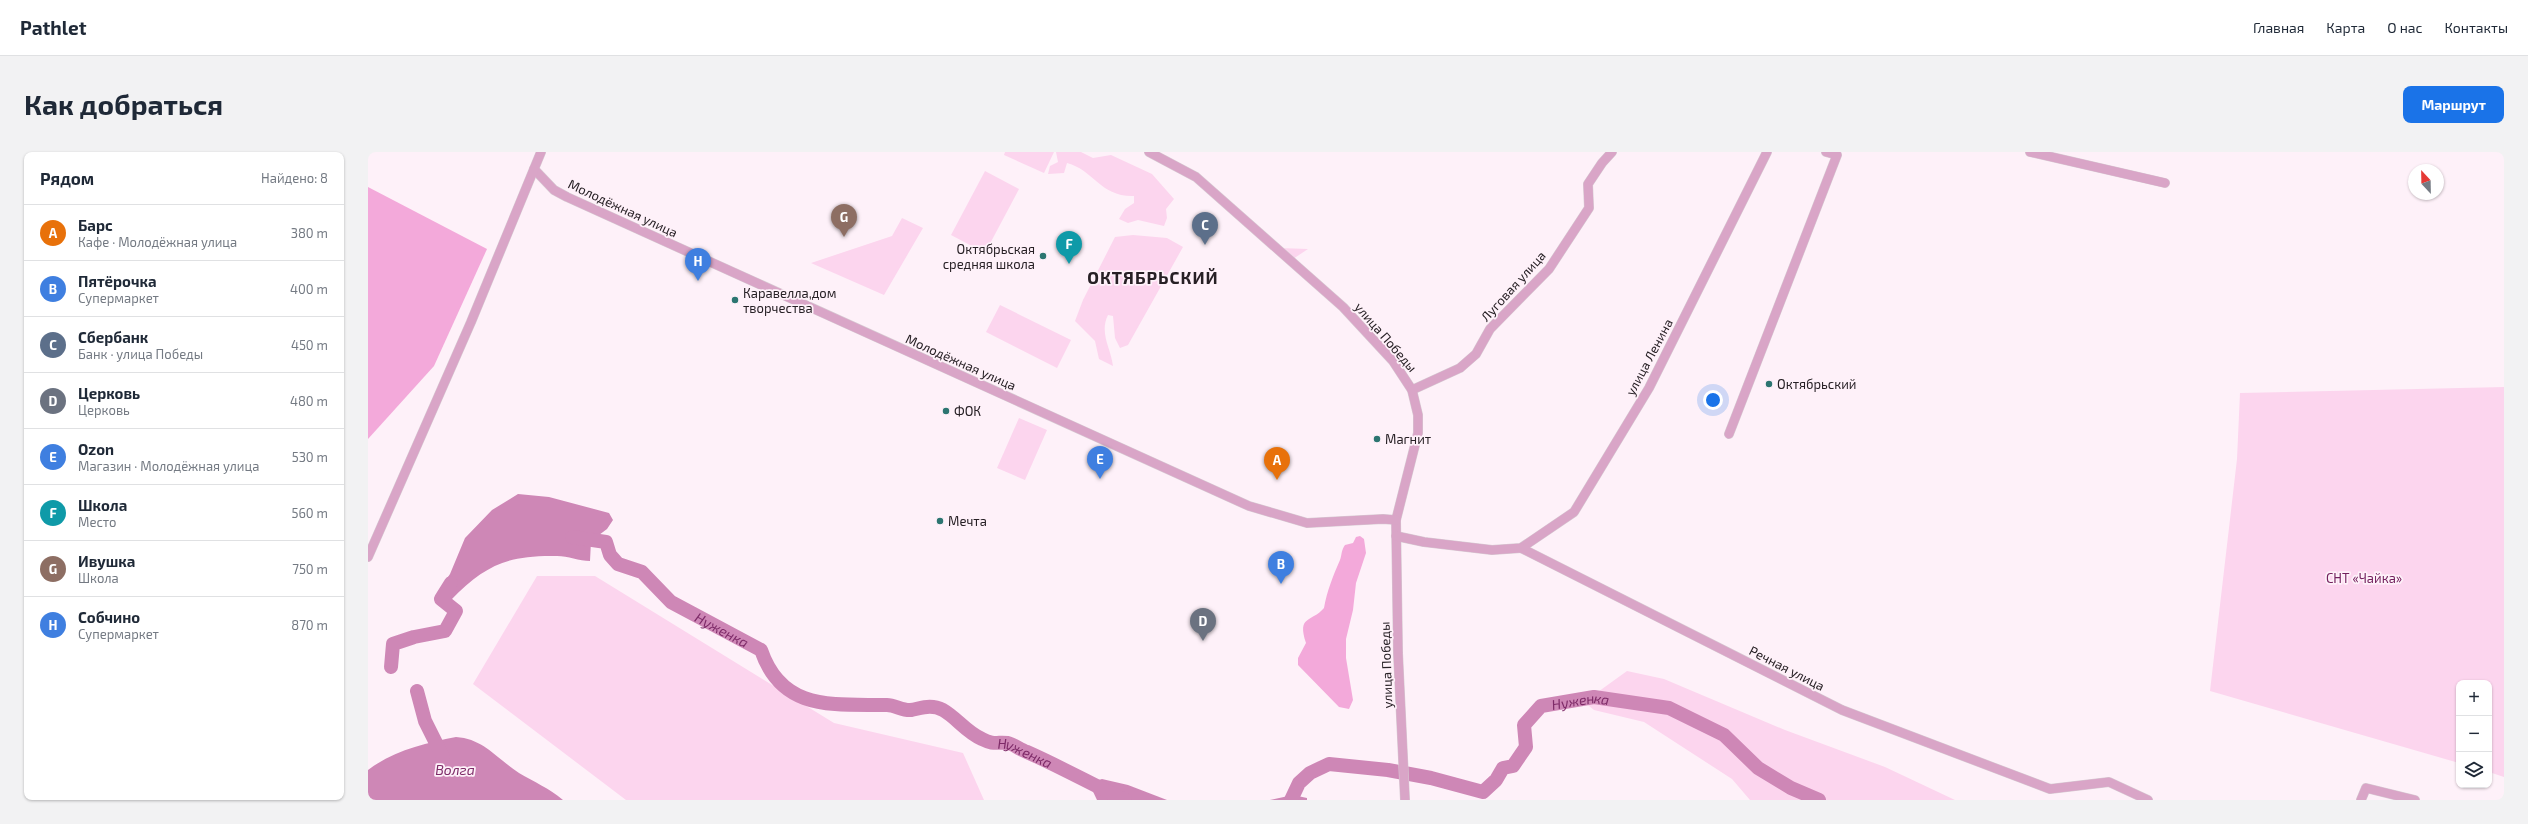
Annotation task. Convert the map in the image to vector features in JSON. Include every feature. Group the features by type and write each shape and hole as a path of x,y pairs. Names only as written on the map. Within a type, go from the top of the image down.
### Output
{"street":[{"path":"368,557 471,322 541,152"},
{"name":"улица Победы","path":"1149,152 1196,176 1343,307 1393,361 1412,390 1418,415 1418,433 1396,520 1402,749 1405,795"},
{"name":"Луговая улица","path":"1412,390 1460,368 1476,354 1490,329 1549,269 1589,208 1588,184 1602,163 1612,152"},
{"name":"улица Ленина","path":"1521,548 1574,512 1649,388 1767,152"},
{"path":"1729,434 1837,155 1826,152"},
{"path":"2030,152 2165,183"},
{"name":"Молодёжная улица","path":"534,169 554,190 567,198 1249,506 1307,523 1384,519 1396,520"},
{"path":"1396,536 1424,542 1492,550 1521,548"},
{"name":"Речная улица","path":"1521,548 1842,710 2050,789 2109,782 2148,800"},
{"path":"2361,800 2366,788 2415,800"}],"green space":[{"path":"1005,152 1054,152 1044,173 1004,155"},
{"path":"1056,152 1081,152 1093,158 1111,155 1152,174 1174,199 1166,209 1167,218 1164,226 1138,220 1128,223 1119,219 1125,209 1134,203 1134,196 1122,195 1105,188 1076,166 1067,163 1064,173 1048,174 1050,166 1058,162"},
{"path":"985,171 1019,189 985,253 951,235"},
{"path":"902,218 923,228 884,295 811,263 892,236"},
{"path":"1133,235 1167,238 1183,247 1128,345 1120,348 1115,338 1113,316 1108,315 1105,334 1113,366 1099,359 1095,341 1075,321 1083,300 1115,237"},
{"path":"1279,248 1308,249 1293,259"},
{"path":"1000,305 1071,340 1057,368 986,332"},
{"name":"СНТ «Чайка»","path":"2504,387 2504,777 2492,773 2492,680 2456,680 2456,762 2210,691 2237,459 2240,393"},
{"path":"1019,418 1047,430 1025,480 997,468"},
{"path":"537,576 595,576 834,723 963,753 984,800 626,800 473,684"},
{"path":"1627,671 1664,679 1785,730 1885,767 1955,800 1750,800 1732,779 1644,722 1594,710 1584,702"}],"shaded area":[{"path":"368,187 487,249 434,366 368,439"},
{"path":"1360,536 1364,539 1366,553 1356,583 1353,610 1346,639 1346,658 1353,700 1349,709 1339,707 1298,665 1298,658 1306,643 1303,628 1304,624 1324,608 1345,545 1353,543 1356,537"}],"water":[{"path":"518,494 549,497 609,513 613,520 607,529 591,541 590,561 557,556 540,556 511,560 498,564 475,578 451,600 441,599 437,593 450,574 465,538 492,510"},
{"name":"Волга","path":"456,737 474,741 482,745 519,773 563,800 368,800 368,770 378,763 399,753 433,742"},
{"path":"1102,779 1128,785 1167,800 1097,800 1089,783"},
{"path":"1293,795 1307,798 1307,800 1270,800"}],"waterway":[{"name":"Нуженка","path":"572,537 606,542 610,555 618,564 642,572 671,602 761,650 770,670 782,685 796,694 829,704 887,705 908,710 927,707 939,708 948,713 971,733 986,741 992,743 1008,743 1125,800"},
{"name":"Нуженка","path":"391,667 393,644 414,637 445,631 456,611 441,599 451,583"},
{"name":"Нуженка","path":"417,691 425,721 443,757"},
{"name":"Нуженка","path":"1291,800 1299,783 1310,773 1329,764 1388,770 1431,778 1483,792 1496,780 1503,768 1513,766 1526,747 1524,725 1541,706 1594,697 1669,708 1724,735 1758,768 1791,788 1819,800"}],"place":[{"name":"Ивушка","path":"844,237"},
{"name":"Сбербанк","path":"1205,245"},
{"name":"Октябрьская средняя школа","path":"1043,256"},
{"name":"Школа","path":"1069,264"},
{"name":"Собчино","path":"698,281"},
{"name":"Каравелла,дом творчества","path":"735,300"},
{"name":"Октябрьский","path":"1769,384"},
{"name":"ФОК","path":"946,411"},
{"name":"Магнит","path":"1377,439"},
{"name":"Ozon","path":"1100,479"},
{"name":"Барс","path":"1277,480"},
{"name":"Мечта","path":"940,521"},
{"name":"Пятёрочка","path":"1281,584"},
{"name":"Церковь","path":"1203,641"}],"district":[{"name":"ОКТЯБРЬСКИЙ","path":"1153,277"}]}
